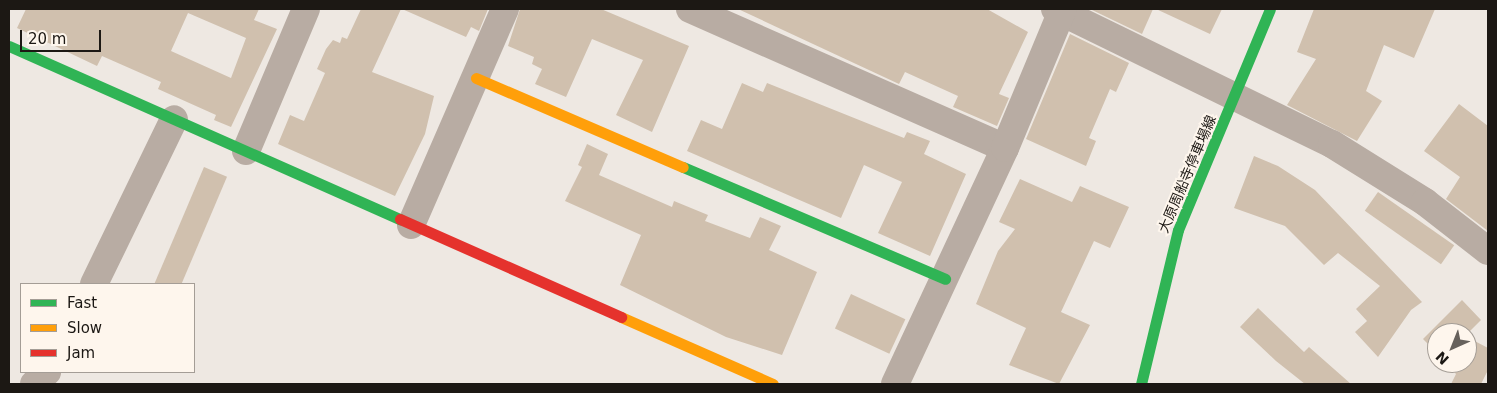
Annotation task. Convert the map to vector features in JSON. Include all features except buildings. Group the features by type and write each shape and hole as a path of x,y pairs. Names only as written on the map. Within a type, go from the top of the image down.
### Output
{"street":[{"path":"246,151 306,9"},
{"path":"412,225 505,9"},
{"path":"690,9 1005,148"},
{"name":"大原周船寺停車場線","path":"1141,384 1178,230 1237,94 1270,9"},
{"path":"895,384 1005,148 1060,10 1237,94 1374,170 1425,202 1488,251"},
{"path":"9,46 773,384"},
{"path":"476,78 945,279"},
{"path":"94,283 174,119"},
{"path":"34,384 46,373"}],"traffic: fast":[{"path":"1141,384 1178,230 1270,9"},
{"path":"9,46 400,219"},
{"path":"683,167 945,279"}],"traffic: slow":[{"path":"476,78 683,167"},
{"path":"621,317 773,384"}],"traffic: jam":[{"path":"400,219 621,317"}]}
